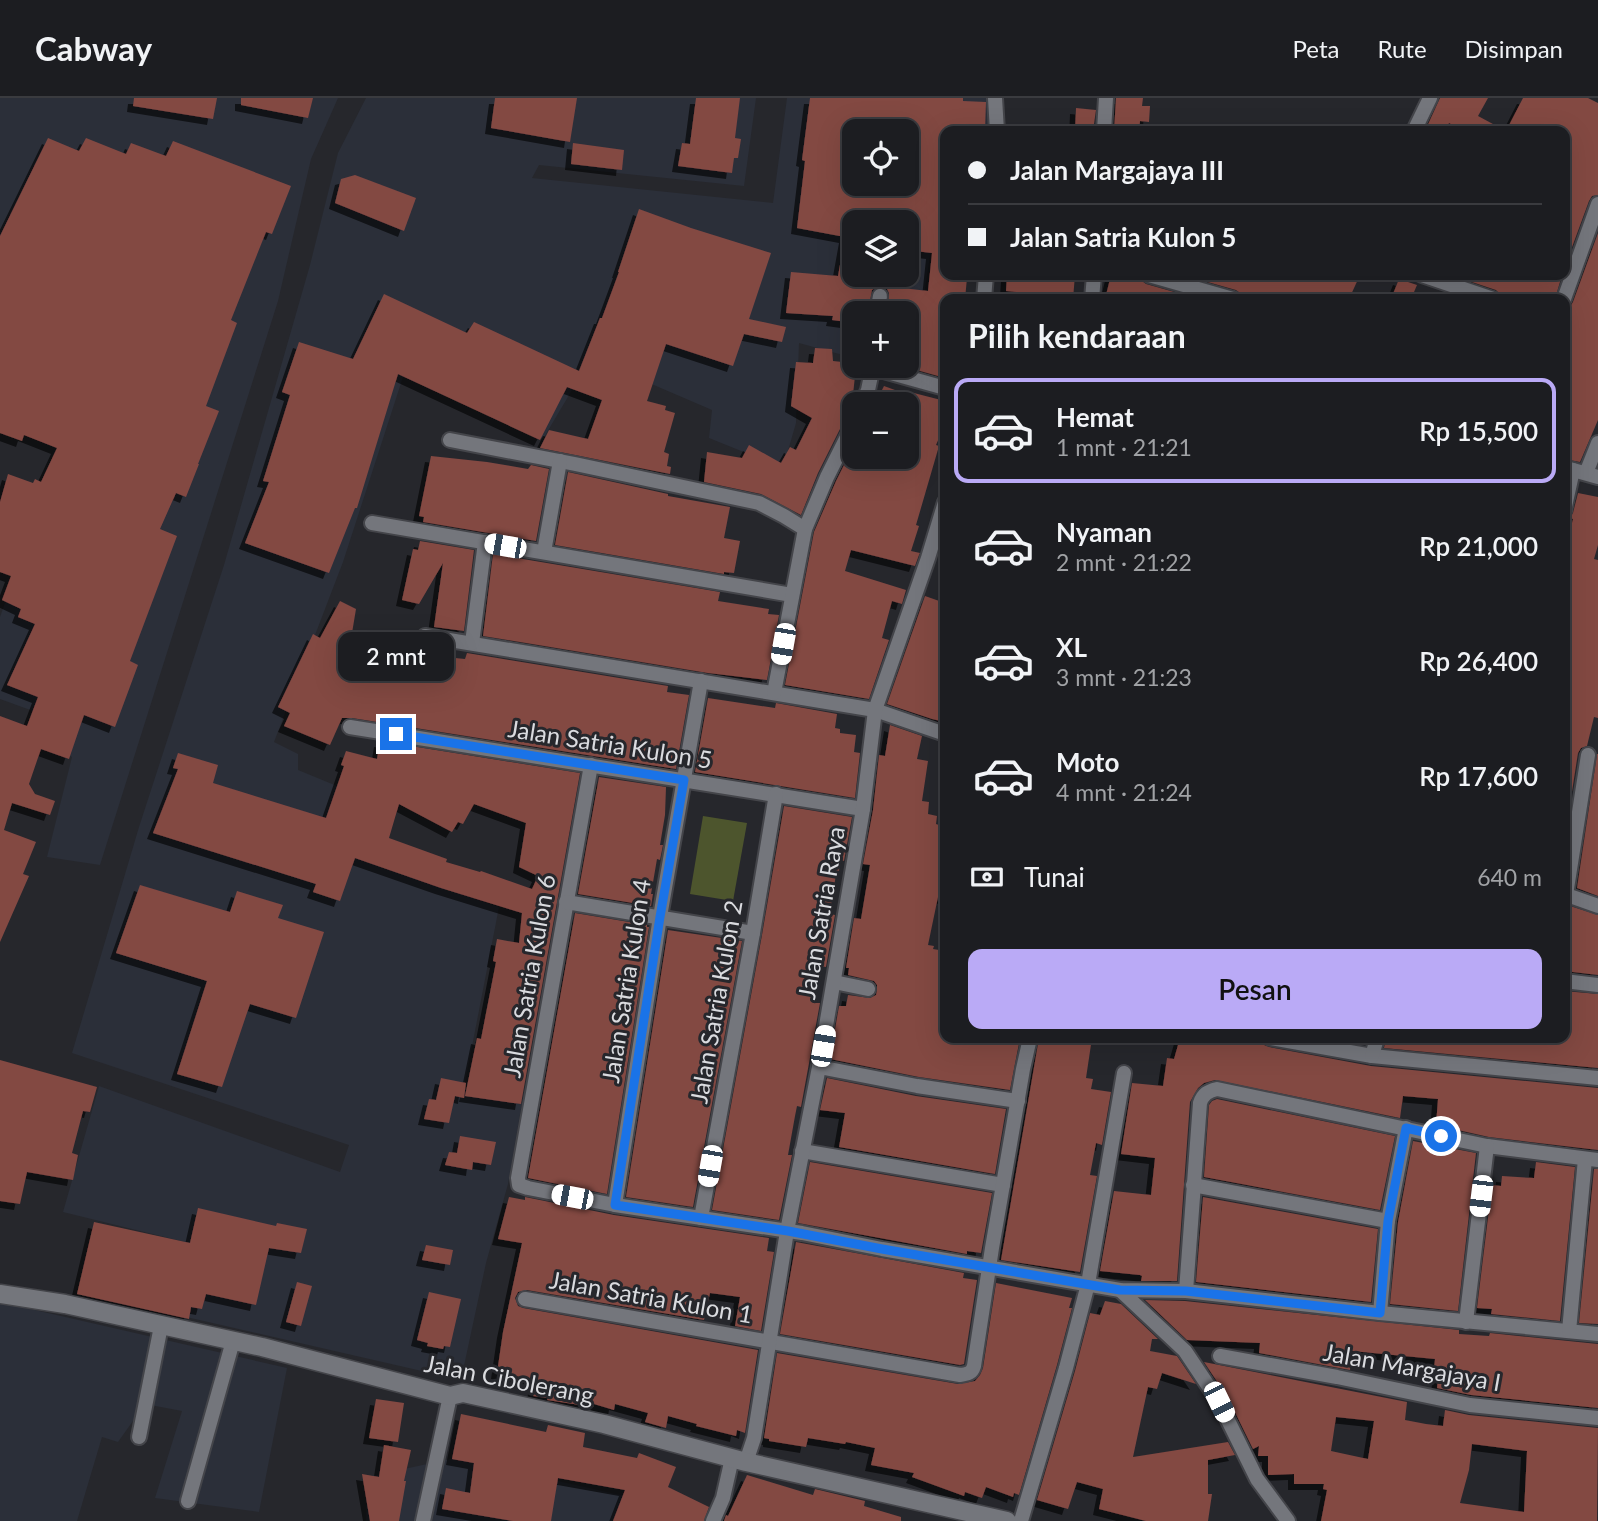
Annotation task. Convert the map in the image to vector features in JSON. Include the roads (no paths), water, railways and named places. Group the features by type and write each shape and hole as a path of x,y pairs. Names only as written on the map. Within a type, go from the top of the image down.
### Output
{"street":[{"path":"995,98 997,126"},
{"path":"1104,126 1106,98"},
{"path":"1416,126 1430,98"},
{"path":"1566,294 1598,204"},
{"path":"1166,280 1216,294"},
{"path":"1437,280 1478,294"},
{"path":"879,301 880,296"},
{"path":"911,378 940,387"},
{"path":"450,440 759,503 805,529"},
{"path":"1570,496 1580,472 1598,443"},
{"path":"774,693 805,529 842,448"},
{"path":"544,552 560,461"},
{"name":"Jalan Satria Raya","path":"713,1521 739,1460 754,1438 863,809 875,710 940,518"},
{"path":"372,523 792,595"},
{"path":"471,643 485,542"},
{"path":"425,636 875,710 940,732"},
{"name":"Jalan Satria Kulon 4","path":"615,1205 660,917 701,681"},
{"name":"Jalan Satria Kulon 5","path":"350,727 863,809"},
{"path":"1570,865 1588,755"},
{"name":"Jalan Satria Kulon 6","path":"591,765 518,1178 519,1185 528,1188 615,1205"},
{"name":"Jalan Satria Kulon 2","path":"701,1218 776,794"},
{"path":"1570,897 1598,906"},
{"path":"566,902 753,933"},
{"path":"834,982 868,989"},
{"path":"1570,982 1598,985"},
{"path":"989,1266 1029,1043"},
{"path":"1301,1043 1372,1056 1598,1078"},
{"path":"1372,1056 1376,1043"},
{"path":"819,1067 917,1086 1018,1101"},
{"path":"1021,1521 1088,1284 1124,1073"},
{"path":"1186,1291 1200,1103 1204,1094 1217,1089 1487,1146 1592,1159 1569,1331"},
{"path":"1380,1313 1388,1221 1406,1128"},
{"path":"1466,1322 1487,1146"},
{"path":"802,1151 1003,1185"},
{"path":"1193,1185 1388,1221"},
{"path":"615,1205 788,1231 1120,1290 1186,1291 1598,1334"},
{"name":"Jalan Satria Kulon 1","path":"525,1299 960,1375 973,1371 975,1366 989,1266"},
{"path":"1120,1290 1185,1351 1219,1402 1257,1479 1288,1521"},
{"name":"Jalan Cibolerang","path":"0,1294 65,1304 233,1341 450,1396 463,1393 502,1401 973,1517 1007,1521"},
{"path":"139,1437 162,1326"},
{"path":"188,1500 233,1341"},
{"name":"Jalan Margajaya I","path":"1220,1356 1470,1405 1598,1418"},
{"path":"423,1521 450,1396"}]}
